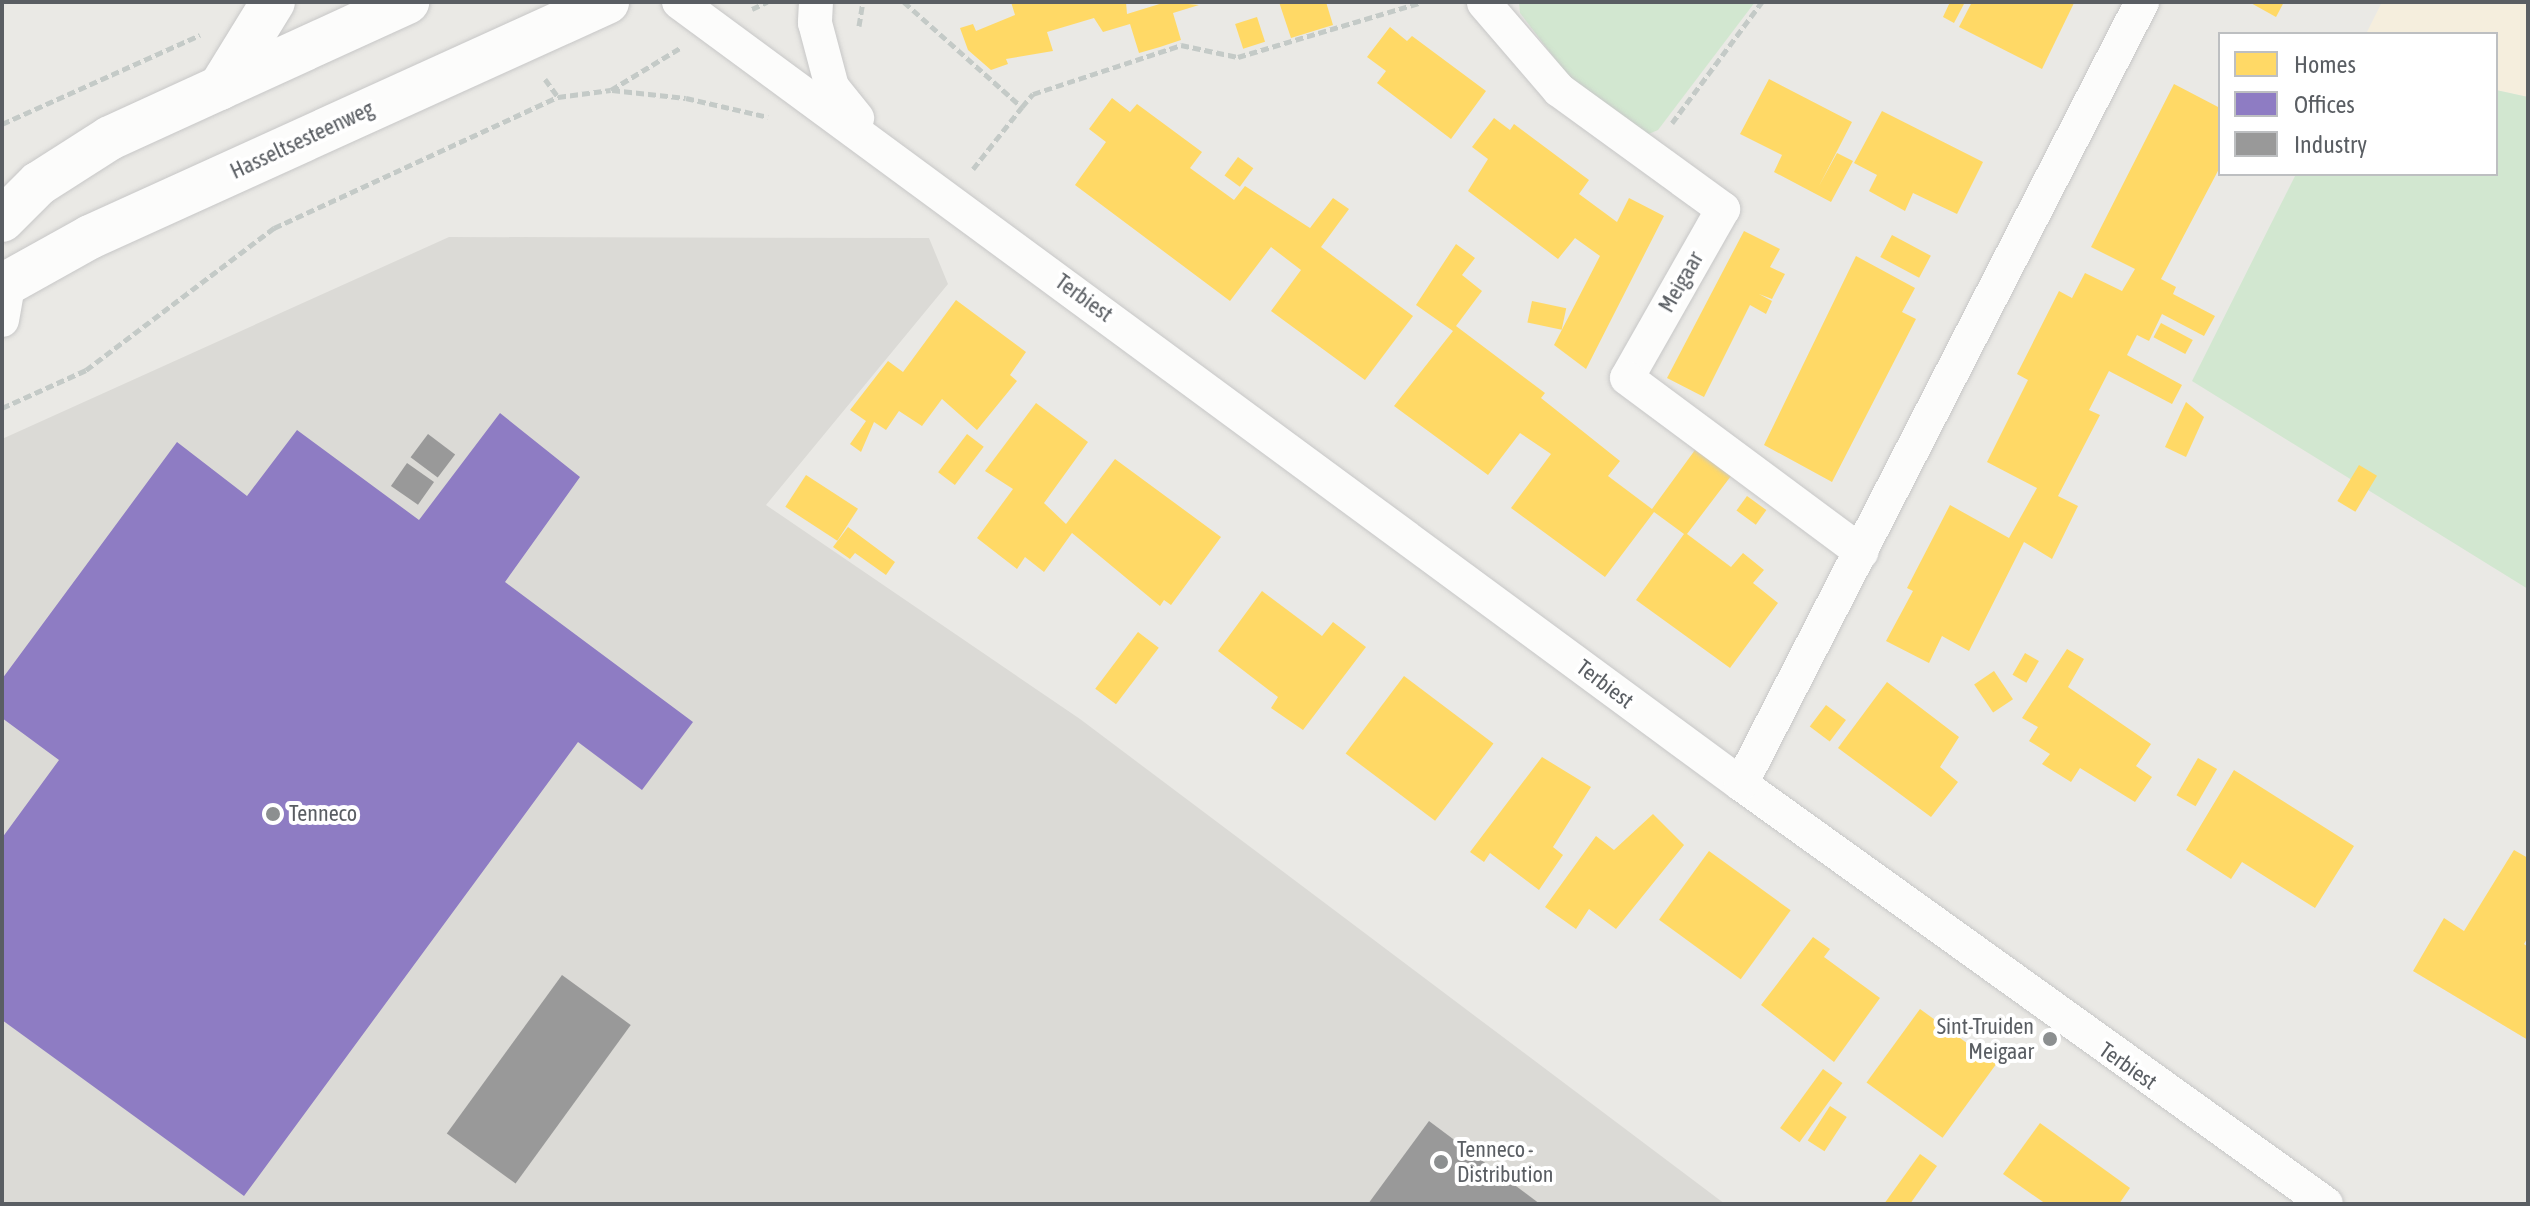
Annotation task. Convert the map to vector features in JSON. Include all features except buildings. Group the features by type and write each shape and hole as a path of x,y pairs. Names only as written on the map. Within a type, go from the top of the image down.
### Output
{"main road":[{"path":"219,89 273,2"},
{"path":"2,220 38,184 97,145 407,2"},
{"name":"Hasseltsesteenweg","path":"4,296 90,237 607,2"}],"street":[{"name":"Terbiest","path":"679,2 891,154 1741,784 2326,1204"},
{"name":"Terbiest","path":"816,2 815,23 832,87 891,154"},
{"path":"1741,784 2142,2"},
{"name":"Meigaar","path":"1484,3 1559,90 1723,209 1627,378 1861,552"}],"path":[{"path":"611,90 717,27 767,2"},
{"path":"904,2 1022,107"},
{"path":"950,198 1033,94 1181,45 1238,57 1422,2"},
{"path":"1648,154 1762,2"},
{"path":"2,124 210,28"},
{"path":"2,408 86,370 274,228 558,97 611,90 686,98 771,118"}],"shaded area":[{"path":"2382,2 2528,2 2528,97 2498,90 2498,32 2367,32"},
{"path":"449,237 929,238 948,284 766,505 1080,719 1725,1204 2,1204 2,439"}],"green space":[{"path":"1519,2 1755,2 1658,130 1644,136 1572,81 1520,13"},
{"path":"2498,90 2528,97 2528,589 2192,381 2295,176 2498,176"}],"place":[{"name":"Tenneco","path":"273,814"},
{"name":"Sint-Truiden Meigaar","path":"2050,1039"},
{"name":"Tenneco - Distribution","path":"1441,1162"}]}
